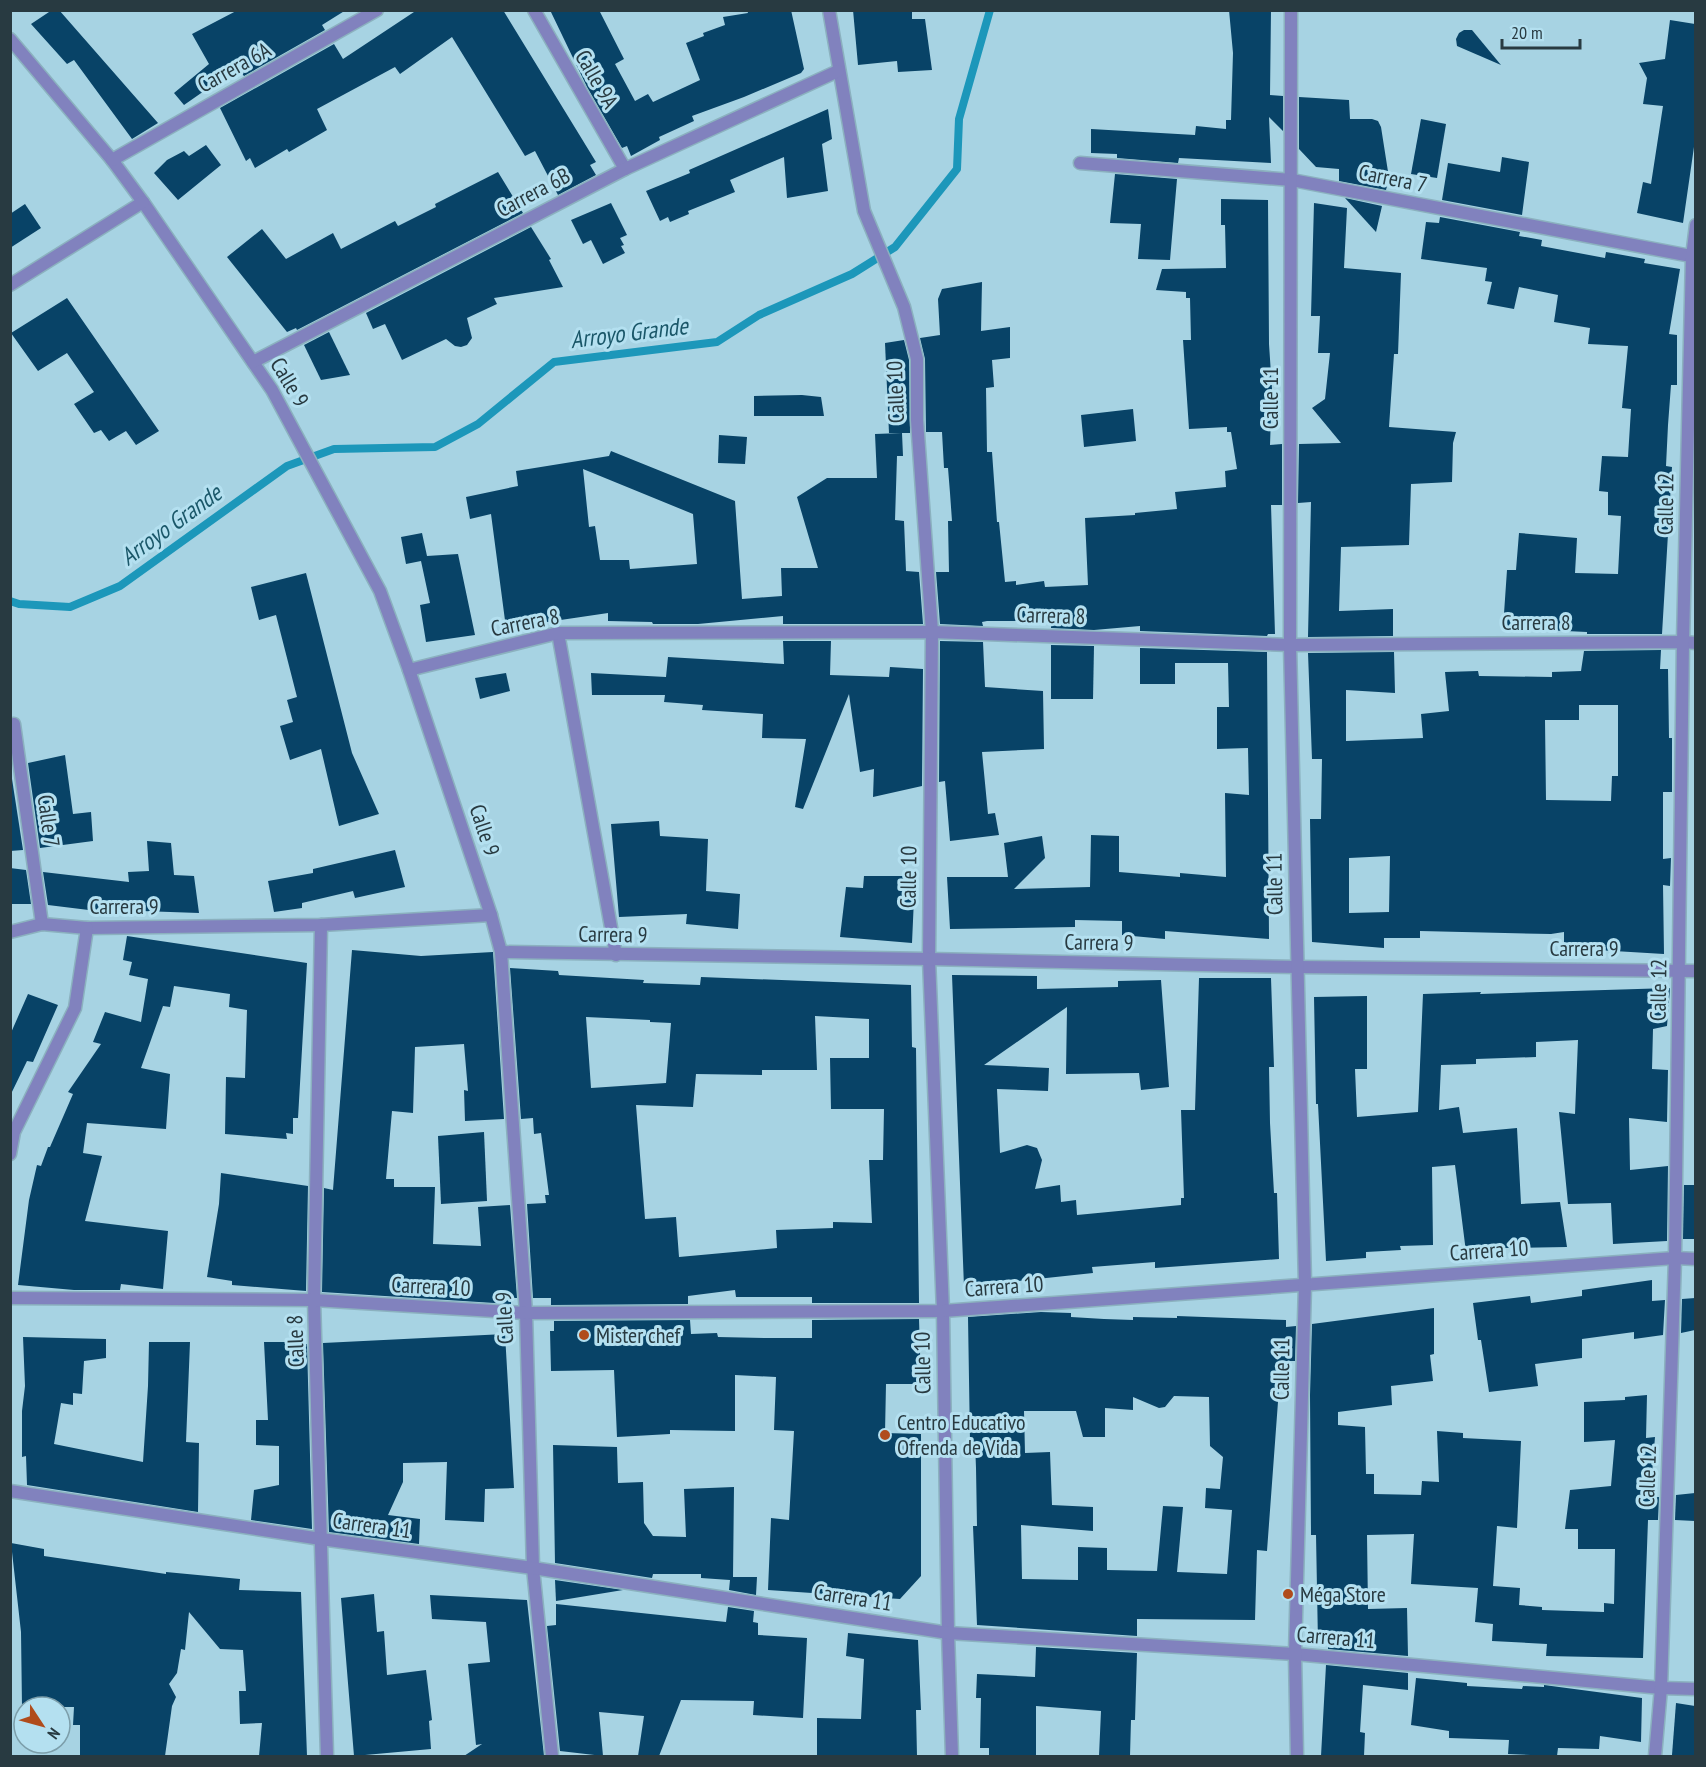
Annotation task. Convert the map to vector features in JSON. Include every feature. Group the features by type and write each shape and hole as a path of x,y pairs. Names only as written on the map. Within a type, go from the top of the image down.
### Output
{"street":[{"name":"Carrera 6A","path":"112,160 377,10"},
{"name":"Calle 9A","path":"534,10 624,169"},
{"name":"Calle 10","path":"829,10 864,211 904,307 917,359 916,420 932,632 928,959 943,1311 952,1756"},
{"name":"Calle 11","path":"1291,10 1290,645 1305,1284 1295,1654 1297,1756"},
{"name":"Calle 9","path":"10,39 112,160 272,390 380,591 409,670 491,915 501,952 526,1313 533,1568 552,1756"},
{"name":"Carrera 6B","path":"253,362 624,169 838,71"},
{"name":"Carrera 7","path":"1080,163 1292,180 1694,257"},
{"path":"10,285 143,202"},
{"name":"Calle 12","path":"1655,1756 1661,1688 1675,1258 1679,969 1689,643 1695,225"},
{"name":"Carrera 8","path":"409,670 558,633 932,632 1290,645 1689,643"},
{"path":"558,633 616,955"},
{"name":"Calle 7","path":"14,724 42,924"},
{"name":"Carrera 9","path":"10,932 42,924 87,928 321,925 491,915"},
{"name":"Calle 8","path":"321,925 314,1300 327,1756"},
{"path":"10,1154 14,1132 75,1008 87,928"},
{"name":"Carrera 9","path":"501,952 1297,967 1679,969 1695,971"},
{"name":"Carrera 10","path":"10,1298 314,1300 526,1313 943,1311 1675,1258 1695,1259"},
{"name":"Carrera 11","path":"10,1491 321,1539 533,1568 948,1633 1295,1654 1661,1688 1695,1689"}],"building":[{"path":"52,10 59,10 158,123 132,139 74,60 67,64 31,24"},
{"path":"238,10 346,10 322,25 325,30 244,76 237,68 184,105 174,93 209,64 192,34"},
{"path":"417,10 503,10 596,162 590,165 596,175 558,195 535,151 525,156 452,37 400,74 395,67 317,109 327,130 289,152 287,149 255,168 250,158 246,161 220,108 334,44 343,59"},
{"path":"550,10 599,10 624,59 615,64 635,101 648,94 653,102 700,80 686,43 704,36 703,33 725,25 723,17 748,13 747,10 791,10 804,69 801,73 744,97 692,116 694,121 659,137 660,140 631,156 627,146 622,148 587,87"},
{"path":"853,10 912,10 912,19 925,19 932,70 898,72 897,61 858,65"},
{"path":"1229,10 1271,10 1270,95 1283,96 1283,131 1269,117 1271,163 1179,158 1178,163 1117,158 1117,154 1091,153 1091,129 1195,135 1196,126 1226,129 1226,120 1231,120 1233,53"},
{"path":"1670,20 1695,24 1695,140 1683,223 1637,213 1643,182 1651,184 1663,106 1643,104 1647,78 1639,63 1665,59"},
{"path":"1464,30 1472,30 1501,65 1457,46 1456,39"},
{"path":"1299,97 1349,100 1350,119 1378,121 1381,127 1389,178 1386,190 1339,181 1339,169 1316,167 1299,149"},
{"path":"828,109 832,139 822,144 828,191 787,198 784,157 730,180 735,192 688,211 689,214 670,222 668,217 660,221 646,191"},
{"path":"1421,119 1446,124 1437,178 1411,174"},
{"path":"206,145 221,165 178,200 154,173 167,160 184,151 189,156"},
{"path":"1502,157 1529,162 1522,215 1442,200 1448,163 1500,172"},
{"path":"498,172 523,213 297,330 296,328 287,332 227,257 262,229 286,259 333,233 341,249 395,221 398,226"},
{"path":"1115,174 1177,179 1170,260 1138,259 1141,224 1110,223"},
{"path":"1345,198 1382,206 1376,232"},
{"path":"1221,199 1268,200 1269,344 1272,389 1270,445 1282,444 1282,505 1271,505 1275,634 1267,636 1140,631 1140,626 1094,630 1051,628 1051,621 987,621 982,622 983,626 940,624 936,572 949,572 948,521 952,521 948,468 944,468 942,432 926,432 925,359 920,338 940,335 938,299 942,289 982,282 981,331 1010,327 1010,358 992,360 994,387 986,388 987,452 992,452 997,522 999,522 1005,582 1016,581 1016,585 1044,581 1045,587 1088,585 1085,518 1135,515 1135,513 1177,509 1175,492 1226,487 1225,471 1237,469 1231,432 1227,432 1227,427 1189,429 1183,340 1191,340 1190,298 1186,298 1186,292 1156,290 1162,269 1226,268 1225,225 1221,225"},
{"path":"611,203 627,235 620,238 625,253 603,264 591,240 583,244 571,220"},
{"path":"1314,203 1347,208 1344,268 1401,273 1398,354 1394,354 1389,427 1456,432 1453,443 1452,482 1411,484 1409,545 1341,547 1339,611 1393,609 1393,636 1308,637 1311,502 1298,503 1299,444 1341,443 1312,408 1325,399 1330,353 1318,353 1320,316 1311,316"},
{"path":"25,204 41,228 10,248 10,214"},
{"path":"1440,217 1520,232 1519,236 1542,240 1541,246 1605,258 1606,252 1645,259 1644,263 1680,269 1669,334 1677,335 1677,385 1671,385 1668,425 1666,466 1672,467 1662,634 1587,634 1587,632 1503,628 1507,570 1516,570 1519,533 1577,538 1575,573 1618,574 1621,516 1608,515 1608,492 1599,491 1602,456 1628,457 1631,409 1622,408 1628,346 1588,344 1590,328 1554,322 1558,295 1519,287 1514,309 1487,304 1492,282 1485,281 1487,268 1421,259 1426,222 1439,223"},
{"path":"531,227 551,259 549,260 563,287 494,298 497,304 467,318 472,338 467,345 461,347 455,346 446,339 402,360 385,324 373,329 366,313"},
{"path":"67,298 159,431 136,445 126,431 109,441 101,430 94,433 74,404 94,392 67,353 38,371 11,333"},
{"path":"329,332 350,375 321,380 304,345"},
{"path":"904,340 909,360 910,433 889,433 885,343"},
{"path":"754,396 821,397 824,416 754,416"},
{"path":"1133,409 1136,441 1084,447 1081,415"},
{"path":"902,433 903,456 897,456 895,520 904,521 906,571 919,572 923,624 783,624 783,616 698,624 653,624 652,622 608,621 608,613 506,628 491,514 470,519 466,497 518,486 516,471 609,456 611,451 735,501 742,599 782,596 781,568 818,568 797,497 827,478 877,478 875,434","holes":["583,469 693,514 697,564 630,569 629,560 600,560 595,526 589,527"]},
{"path":"719,435 747,437 745,464 718,463"},
{"path":"422,533 427,556 458,554 475,635 426,642 420,605 430,603 421,561 406,564 401,537"},
{"path":"306,573 352,753 379,814 339,826 321,749 290,760 280,726 293,722 287,700 297,697 276,615 259,620 251,587"},
{"path":"783,641 831,641 830,675 889,677 890,667 923,669 922,786 873,797 874,769 860,772 849,694 803,809 795,807 806,739 762,738 763,714 702,710 703,705 664,702 665,695 592,695 591,673 666,677 668,657 784,664"},
{"path":"940,641 983,642 985,687 1043,691 1044,749 982,752 988,814 995,813 999,835 950,841 945,781 939,782"},
{"path":"1051,645 1094,646 1093,699 1051,699"},
{"path":"1140,648 1267,652 1269,939 1165,931 1165,939 1122,935 1122,921 1075,920 1075,927 950,929 947,877 1008,877 1004,843 1042,836 1045,858 1014,889 1090,887 1091,835 1119,836 1119,872 1180,877 1180,873 1226,877 1225,793 1249,795 1248,748 1217,749 1217,707 1229,707 1228,663 1175,663 1175,684 1140,684"},
{"path":"1661,650 1660,669 1668,669 1672,792 1663,792 1663,859 1671,858 1670,886 1663,885 1664,954 1564,948 1564,932 1551,934 1420,931 1420,938 1384,938 1384,948 1312,942 1310,819 1321,819 1322,759 1312,759 1308,653 1394,652 1395,693 1346,690 1346,741 1423,738 1421,714 1449,711 1445,672 1478,671 1479,676 1552,677 1552,672 1581,671 1584,651","holes":["1579,705 1618,705 1618,776 1612,776 1611,801 1546,800 1545,720 1579,720","1390,856 1389,912 1349,913 1349,858"]},
{"path":"506,673 510,691 480,699 475,678"},
{"path":"65,755 73,814 91,812 93,841 40,848 28,763"},
{"path":"10,766 23,850 10,851"},
{"path":"659,821 660,836 708,839 706,891 740,894 738,929 686,924 687,914 619,917 611,824"},
{"path":"147,841 171,843 174,875 194,876 199,913 113,910 113,913 48,905 43,872 129,882 128,872 149,871"},
{"path":"395,850 405,887 355,898 353,891 302,903 302,908 274,912 268,881 313,873 313,869"},
{"path":"10,868 26,870 31,904 10,904"},
{"path":"864,876 915,876 912,943 840,937 846,887 863,888"},
{"path":"127,936 307,963 298,1118 293,1118 293,1134 286,1133 287,1139 225,1134 226,1077 245,1078 247,1010 229,1007 230,994 174,986 170,1007 163,1006 141,1068 170,1074 166,1129 87,1123 83,1153 102,1156 85,1221 168,1231 163,1289 121,1284 120,1290 74,1290 18,1285 29,1200 37,1165 41,1166 73,1094 68,1092 101,1044 93,1042 105,1012 141,1022 148,979 129,975 132,962 123,960"},
{"path":"352,950 421,956 493,952 504,1119 465,1121 464,1090 468,1091 464,1044 415,1047 413,1113 392,1111 386,1179 394,1179 394,1187 435,1187 433,1244 481,1246 478,1207 510,1205 517,1298 511,1298 511,1304 322,1292 324,1188 333,1190"},
{"path":"510,968 558,971 559,975 644,980 643,983 700,985 701,977 911,985 912,1047 916,1048 919,1303 812,1303 812,1297 736,1297 735,1290 688,1296 688,1304 551,1305 551,1298 533,1298 527,1204 546,1203 545,1195 549,1195 541,1133 534,1134 533,1118 521,1119","holes":["815,1016 869,1019 869,1058 830,1058 831,1109 884,1109 883,1160 869,1160 872,1223 833,1222 833,1228 776,1230 777,1248 679,1257 676,1217 645,1219 636,1105 693,1107 696,1074 762,1075 762,1070 817,1070","586,1017 671,1023 666,1083 591,1088"]},
{"path":"952,975 1037,976 1037,989 1118,987 1118,981 1161,980 1169,1087 1141,1090 1139,1073 1066,1074 1067,1007 984,1065 1049,1068 1048,1091 997,1089 1000,1153 1027,1145 1037,1148 1042,1160 1035,1189 1060,1185 1061,1202 1076,1200 1077,1215 1181,1205 1181,1198 1184,1198 1181,1110 1195,1110 1199,978 1271,978 1274,1067 1269,1067 1270,1123 1274,1193 1277,1193 1279,1259 1155,1268 1155,1262 1092,1267 1093,1273 964,1287"},
{"path":"1670,988 1667,1026 1653,1029 1652,1069 1668,1070 1667,1122 1629,1118 1630,1170 1668,1166 1667,1241 1613,1244 1611,1203 1568,1204 1559,1112 1575,1114 1578,1040 1536,1042 1536,1057 1476,1059 1476,1064 1441,1065 1439,1110 1459,1107 1463,1133 1517,1128 1521,1204 1560,1202 1567,1247 1503,1248 1503,1250 1466,1252 1455,1165 1432,1167 1433,1245 1400,1246 1401,1250 1366,1252 1366,1258 1326,1261 1318,1104 1316,1104 1314,997 1367,996 1367,1069 1355,1069 1357,1117 1418,1112 1423,994"},
{"path":"28,994 58,1005 33,1062 27,1061 10,1096 10,1035"},
{"path":"484,1132 487,1201 441,1204 438,1136"},
{"path":"221,1173 308,1186 306,1291 232,1285 232,1281 207,1277 219,1204"},
{"path":"1684,1185 1695,1185 1695,1239 1683,1239"},
{"path":"1652,1280 1652,1301 1665,1300 1663,1335 1634,1339 1634,1332 1582,1339 1582,1358 1535,1364 1538,1386 1489,1392 1473,1303 1530,1296 1531,1303 1582,1296 1582,1290"},
{"path":"1695,1298 1695,1330 1681,1333 1682,1299"},
{"path":"1434,1308 1434,1354 1430,1355 1433,1381 1391,1386 1392,1405 1338,1412 1338,1425 1365,1427 1366,1474 1374,1474 1374,1494 1421,1495 1422,1481 1439,1482 1437,1431 1463,1433 1463,1438 1521,1441 1517,1528 1497,1526 1493,1586 1520,1588 1519,1605 1542,1607 1542,1610 1604,1612 1604,1603 1614,1604 1615,1549 1578,1549 1578,1529 1565,1529 1570,1490 1611,1486 1615,1440 1584,1442 1584,1402 1625,1400 1625,1397 1647,1395 1646,1438 1655,1437 1650,1498 1659,1497 1658,1520 1648,1520 1643,1658 1546,1656 1547,1644 1492,1641 1493,1624 1475,1622 1478,1588 1411,1584 1414,1534 1367,1535 1368,1609 1407,1608 1408,1656 1328,1649 1328,1642 1318,1643 1316,1535 1311,1535 1312,1324"},
{"path":"1041,1312 1071,1313 1071,1317 1133,1320 1133,1317 1177,1318 1177,1316 1286,1320 1286,1327 1296,1326 1295,1361 1281,1361 1267,1551 1257,1550 1255,1620 1137,1619 1137,1636 977,1625 973,1526 977,1526 976,1468 975,1442 970,1442 968,1317","holes":["1174,1396 1209,1397 1210,1446 1223,1457 1220,1489 1206,1488 1205,1508 1232,1510 1227,1574 1177,1572 1183,1507 1163,1506 1157,1571 1107,1570 1107,1548 1078,1547 1078,1580 1022,1579 1021,1525 1093,1531 1093,1507 1052,1505 1050,1452 1025,1453 1024,1411 1076,1411 1083,1437 1105,1437 1105,1408 1133,1410 1133,1397 1159,1408 1165,1407"]},
{"path":"919,1319 921,1384 886,1384 885,1433 921,1434 921,1576 900,1599 768,1590 771,1518 789,1520 794,1431 774,1430 776,1377 735,1375 735,1431 670,1430 670,1434 617,1437 614,1370 551,1371 550,1331 554,1331 554,1321 690,1320 691,1334 717,1333 718,1337 812,1338 812,1320"},
{"path":"505,1334 514,1488 485,1489 484,1522 445,1520 447,1462 403,1463 403,1482 388,1515 420,1519 419,1544 329,1532 323,1343"},
{"path":"23,1337 106,1339 106,1358 84,1361 82,1394 73,1393 73,1405 61,1403 54,1444 143,1462 149,1342 190,1342 186,1442 199,1443 198,1512 27,1485 26,1456 22,1457 22,1411 25,1386"},
{"path":"264,1342 304,1342 307,1344 312,1529 251,1520 254,1490 279,1485 279,1446 256,1445 256,1420 268,1420"},
{"path":"553,1445 617,1447 618,1483 643,1482 644,1523 653,1536 686,1537 684,1489 734,1487 733,1577 757,1577 756,1595 729,1590 730,1580 701,1578 701,1574 653,1574 652,1578 555,1563"},
{"path":"1695,1493 1695,1521 1675,1520 1676,1495"},
{"path":"11,1543 44,1549 44,1556 166,1574 166,1572 240,1579 239,1590 301,1592 307,1756 259,1756 262,1723 240,1724 239,1691 246,1691 243,1650 220,1649 189,1612 185,1650 181,1649 177,1673 169,1684 176,1697 172,1706 165,1756 80,1756 80,1725 73,1725 72,1695 22,1695 21,1632"},
{"path":"555,1580 623,1590 556,1601"},
{"path":"374,1594 377,1632 384,1631 387,1675 426,1670 432,1720 429,1721 431,1749 354,1756 341,1598"},
{"path":"430,1595 527,1600 544,1756 464,1756 482,1744 476,1745 468,1664 490,1662 486,1622 432,1619"},
{"path":"556,1604 726,1622 728,1607 754,1611 753,1622 758,1623 758,1635 807,1638 803,1718 753,1715 754,1701 681,1700 659,1756 638,1756 644,1716 599,1712 603,1756 560,1751 547,1626 556,1625"},
{"path":"848,1633 918,1640 921,1710 916,1710 917,1756 817,1756 817,1718 861,1719 864,1659 846,1656"},
{"path":"1036,1647 1137,1653 1135,1720 1131,1720 1130,1756 1099,1756 1101,1711 1036,1706 1036,1756 989,1756 989,1748 980,1748 981,1698 976,1698 977,1674 1035,1677"},
{"path":"1326,1665 1408,1673 1408,1690 1363,1685 1360,1732 1365,1733 1364,1756 1321,1756"},
{"path":"1416,1678 1467,1683 1467,1686 1522,1689 1523,1686 1544,1687 1544,1685 1642,1698 1641,1742 1600,1736 1599,1749 1558,1748 1557,1756 1508,1754 1509,1740 1449,1738 1449,1731 1411,1725"},
{"path":"1676,1703 1695,1706 1695,1756 1672,1755"}],"waterway":[{"name":"Arroyo Grande","path":"10,601 19,604 70,607 120,586 287,466 334,449 435,447 478,424 554,362 717,342 759,315 852,274 895,247 957,169 959,119 990,10"}],"place":[{"name":"Mister chef","path":"584,1335"},
{"name":"Centro Educativo Ofrenda de Vida","path":"885,1435"},
{"name":"Méga Store","path":"1288,1594"}]}
